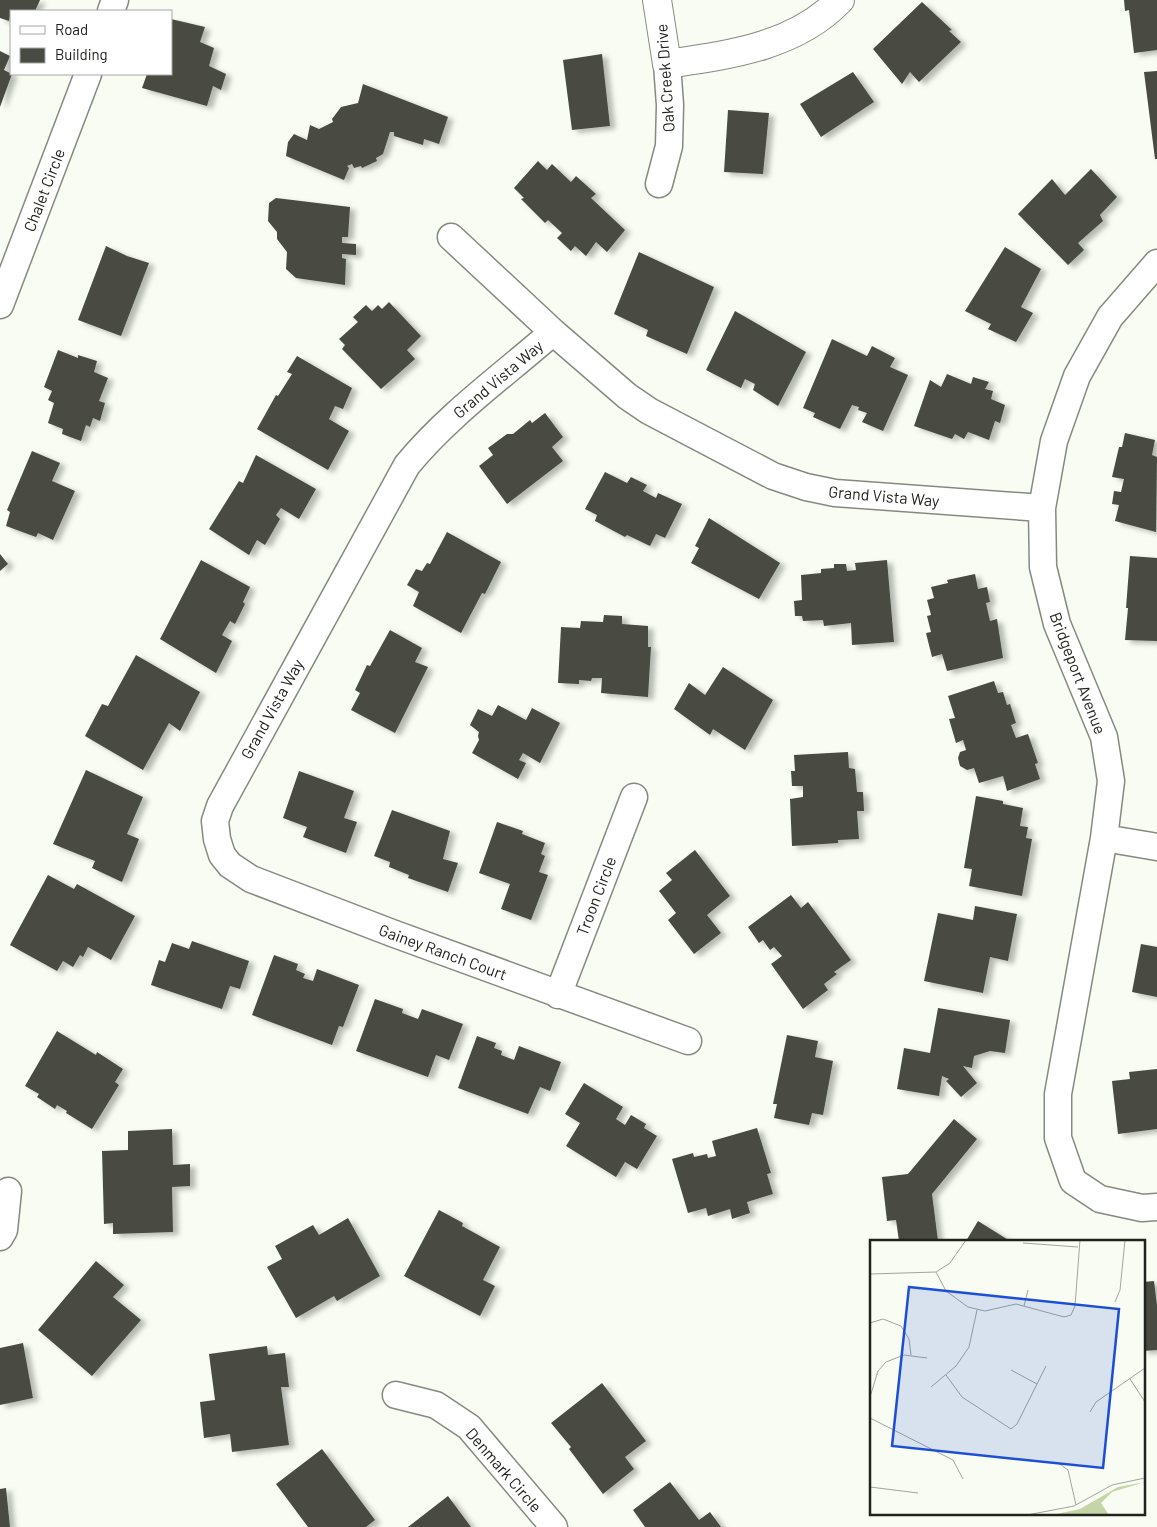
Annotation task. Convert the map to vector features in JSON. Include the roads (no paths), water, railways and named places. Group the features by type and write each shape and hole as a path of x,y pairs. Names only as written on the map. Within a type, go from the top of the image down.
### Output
{"street":[{"name":"Oak Creek Drive","path":"657,0 667,64 670,105 669,146 659,184"},
{"path":"667,64 751,50 782,40 810,25 840,0"},
{"name":"Chalet Circle","path":"0,306 88,75"},
{"path":"451,238 553,332"},
{"name":"Bridgeport Avenue","path":"1150,1208 1100,1198 1073,1181 1058,1138 1058,1094 1104,838 1111,781 1104,737 1057,624 1043,567 1042,508 1054,441 1077,376 1110,317 1157,263"},
{"name":"Grand Vista Way","path":"217,839 215,821 220,806 407,465 427,441 553,332 627,396 649,411 773,476 806,487 835,493 1042,508"},
{"name":"Troon Circle","path":"558,995 634,797"},
{"path":"1104,838 1157,847"},
{"name":"Gainey Ranch Court","path":"217,839 222,856 230,865 251,879 558,995 688,1041"},
{"path":"0,1237 4,1230 8,1192"},
{"name":"Denmark Circle","path":"396,1395 436,1405 469,1427 554,1527"}]}
